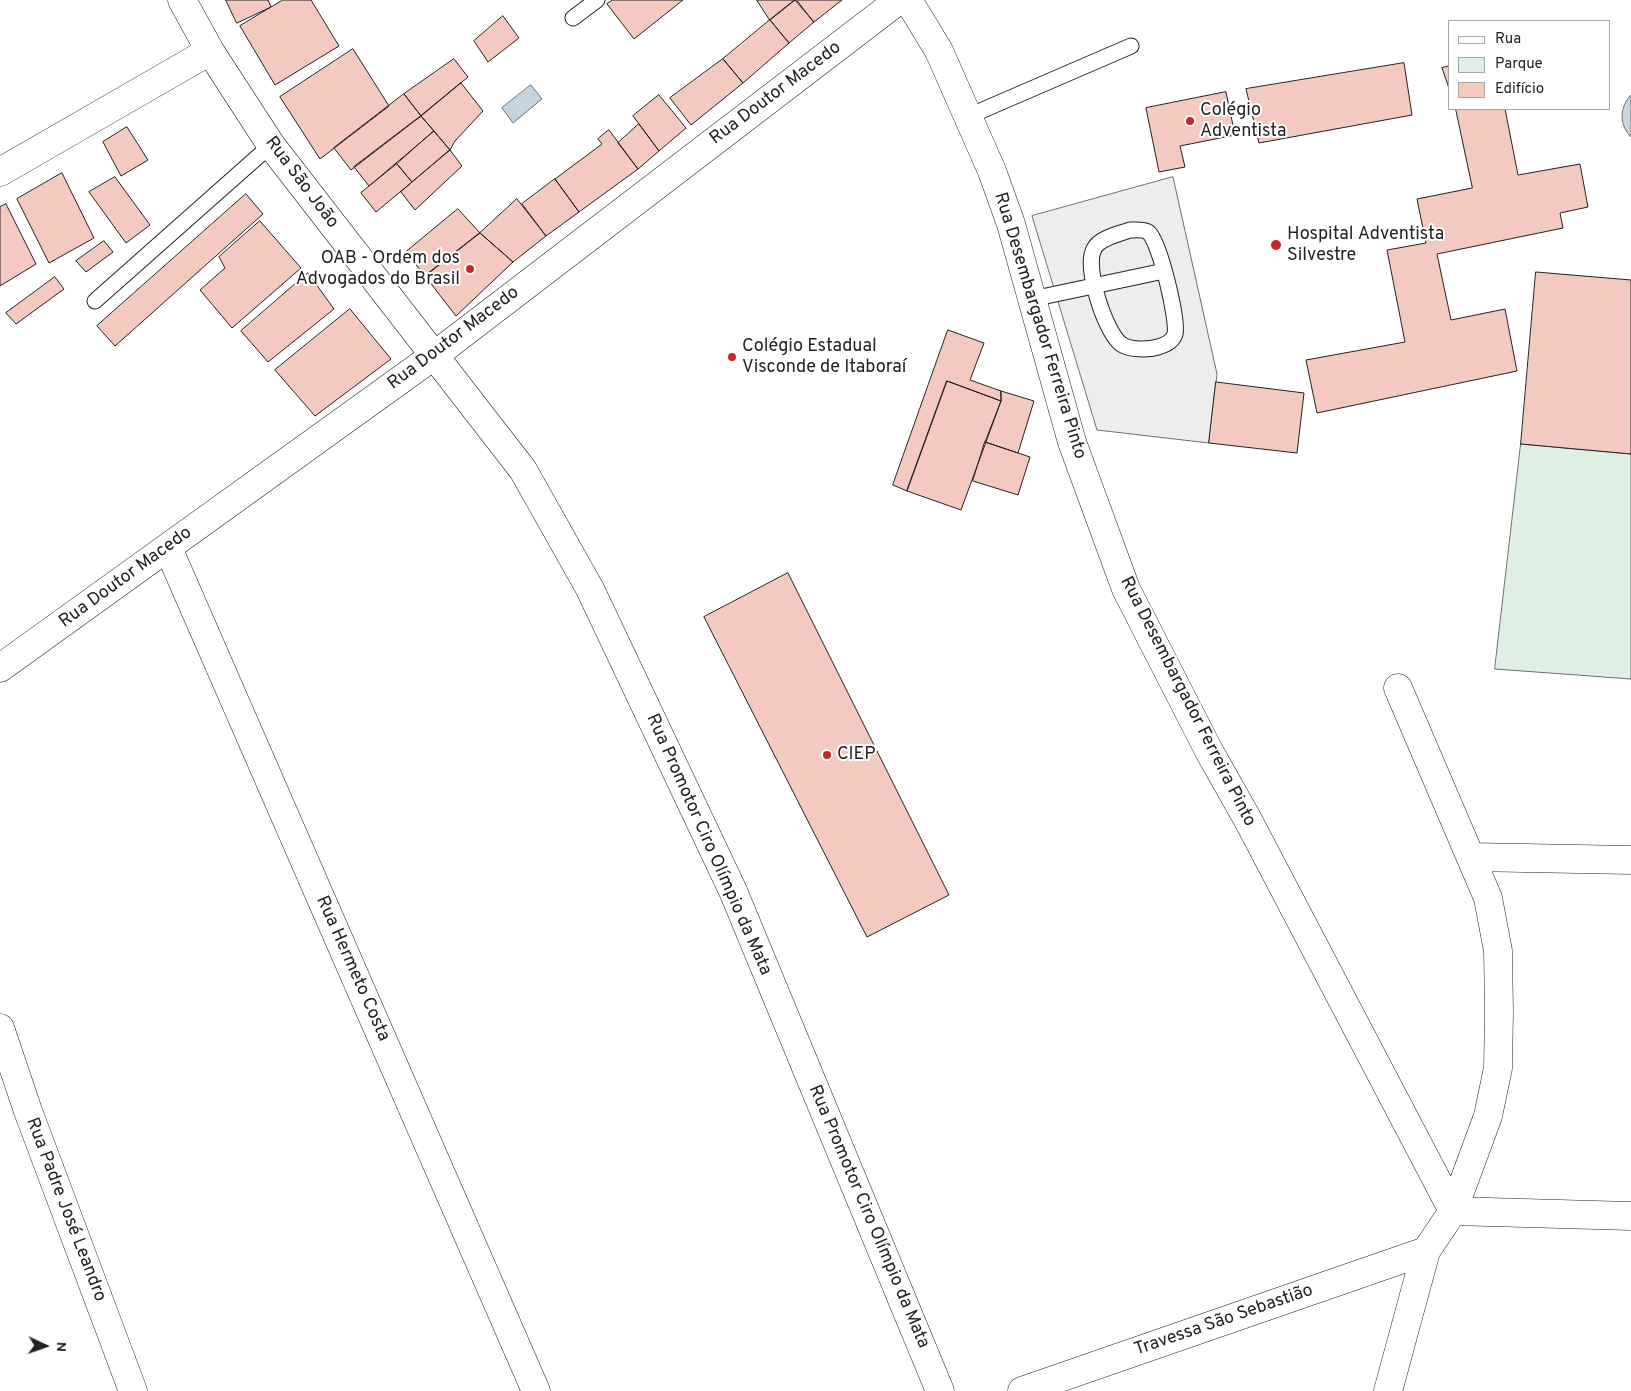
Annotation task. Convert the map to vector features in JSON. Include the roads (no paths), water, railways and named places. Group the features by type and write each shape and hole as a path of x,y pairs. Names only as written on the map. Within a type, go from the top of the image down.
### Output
{"street":[{"name":"Rua São João","path":"182,0 210,51 271,145 435,355"},
{"name":"Rua Doutor Macedo","path":"0,668 435,355 899,0"},
{"name":"Rua Desembargador Ferreira Pinto","path":"908,0 939,51 969,116 1011,224 1072,442 1126,589 1209,751 1248,820 1453,1211"},
{"path":"0,172 210,51"},
{"name":"Rua Promotor Ciro Olímpio da Mata","path":"435,355 523,470 590,589 733,891 940,1391"},
{"name":"Rua Hermeto Costa","path":"168,548 536,1391"},
{"path":"1388,1391 1426,1251 1453,1211 1488,1116 1498,1068 1498,951 1488,898 1398,688"},
{"path":"1471,857 1631,860"},
{"name":"Rua Padre José Leandro","path":"0,1028 28,1112 133,1391"},
{"path":"1453,1211 1631,1216"},
{"name":"Travessa São Sebastião","path":"1022,1391 1426,1251"}],"lane":[{"path":"573,18 597,0"},
{"path":"969,116 1131,46"},
{"path":"95,301 271,145"},
{"path":"1130,230 1149,232 1164,271 1175,324 1175,336 1170,342 1157,347 1133,348 1122,345 1106,324 1094,285 1091,259 1093,249 1099,242 1130,230"},
{"path":"1032,299 1164,271"}],"place":[{"name":"Colégio Adventista","path":"1190,121"},
{"name":"Hospital Adventista Silvestre","path":"1276,245"},
{"name":"OAB - Ordem dos Advogados do Brasil","path":"470,269"},
{"name":"Colégio Estadual Visconde de Itaboraí","path":"732,357"},
{"name":"CIEP","path":"827,755"}]}
